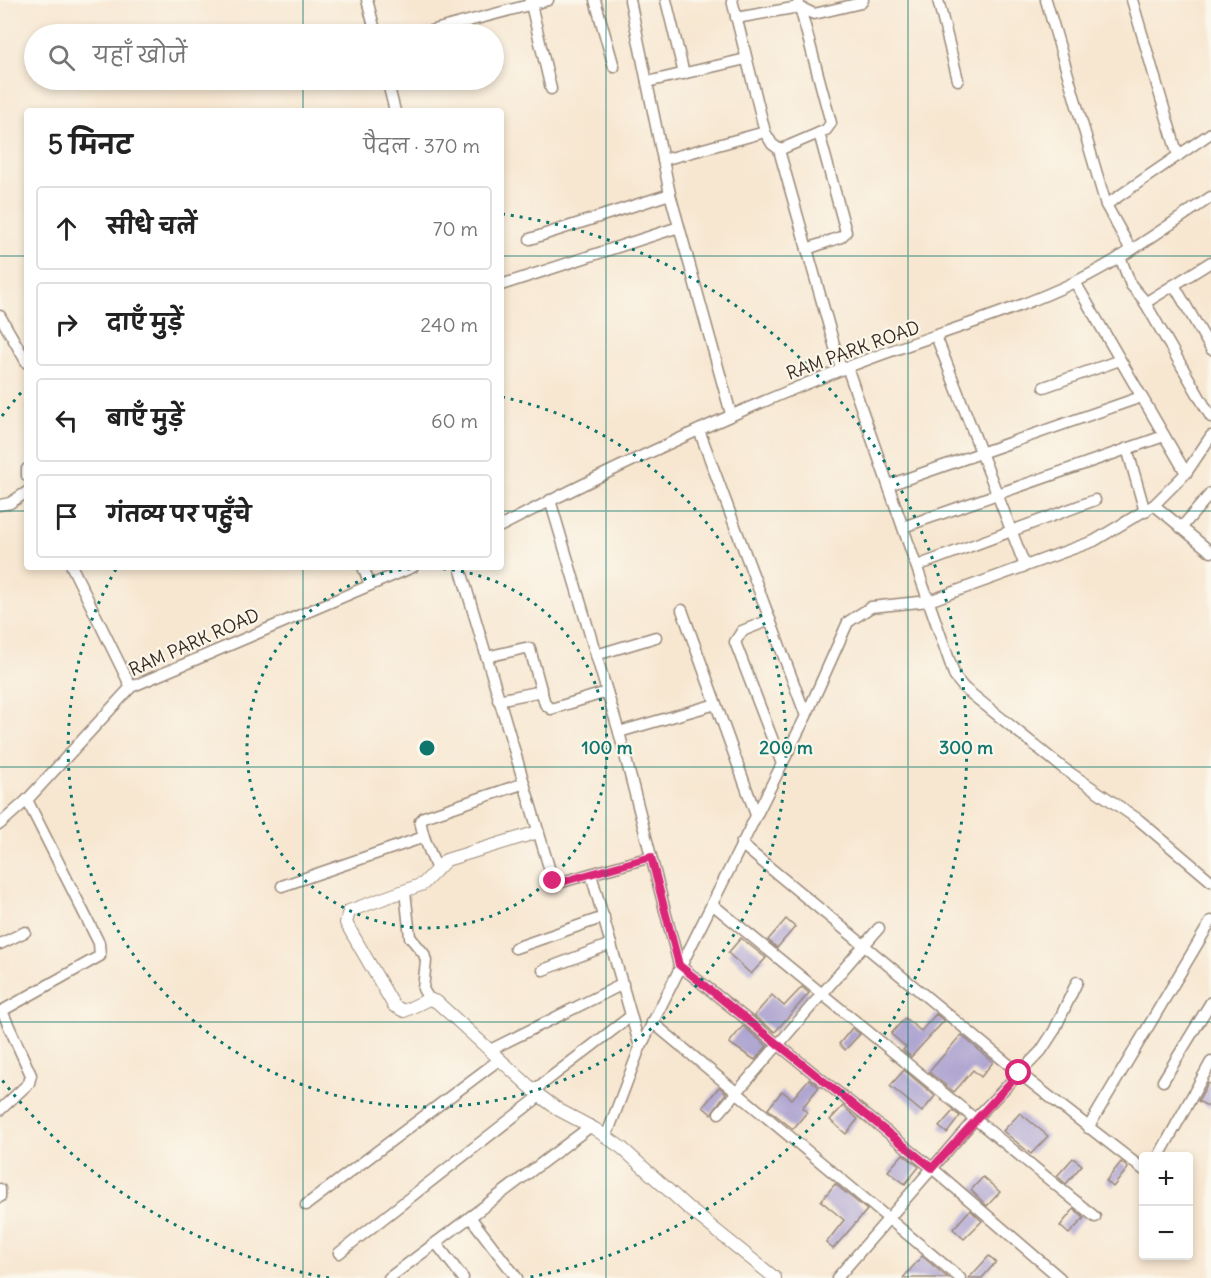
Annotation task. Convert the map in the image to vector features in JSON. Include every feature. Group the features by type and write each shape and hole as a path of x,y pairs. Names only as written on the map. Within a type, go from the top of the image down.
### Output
{"street":[{"path":"367,0 373,24"},
{"path":"454,24 530,2 548,0"},
{"path":"595,0 614,67"},
{"path":"630,0 670,194 731,414"},
{"path":"666,0 684,74"},
{"path":"732,0 765,132 772,144 780,150 807,249 844,368 889,485 955,677 964,688 1063,768 1139,820 1211,881"},
{"path":"736,18 798,3 814,14 861,3 863,0"},
{"path":"938,0 958,81"},
{"path":"1046,0 1106,205 1131,250"},
{"path":"1132,0 1178,156"},
{"path":"530,2 551,89"},
{"path":"780,150 829,127 831,117 798,3"},
{"path":"647,82 746,59"},
{"path":"390,90 395,108"},
{"path":"663,160 765,132"},
{"path":"807,249 841,237 846,232 819,133"},
{"path":"1106,205 1211,133"},
{"path":"530,239 670,194"},
{"name":"RAM PARK ROAD","path":"504,523 731,414 844,368 936,336 1075,282 1120,257 1211,196"},
{"path":"504,284 679,227"},
{"path":"1120,257 1131,285 1145,303 1211,417"},
{"path":"1145,303 1211,262"},
{"path":"1075,282 1186,473"},
{"path":"1174,285 1211,349"},
{"path":"0,316 24,358"},
{"path":"936,336 1025,566"},
{"path":"1044,387 1120,360"},
{"path":"889,485 1141,397"},
{"path":"699,430 806,716"},
{"path":"903,527 1164,436"},
{"path":"606,1137 640,1047 679,965 806,716 842,633 854,615 871,607 930,601 1094,541 1150,508 1186,473 1211,436"},
{"path":"1127,448 1150,508 1181,528 1211,552"},
{"path":"1181,528 1211,493"},
{"path":"0,505 10,503 24,494"},
{"path":"550,500 619,732 679,965 780,1043 932,1168 1060,1278"},
{"path":"917,566 1095,500"},
{"path":"73,570 131,687"},
{"path":"364,570 370,585"},
{"name":"RAM PARK ROAD","path":"0,824 27,800 131,687 406,570"},
{"path":"461,570 522,784 553,881 558,883 651,857"},
{"path":"682,610 756,815"},
{"path":"770,620 742,630 735,642 782,764"},
{"path":"596,655 656,637"},
{"path":"486,657 528,648 532,652 545,704 551,709 607,692"},
{"path":"498,700 542,691"},
{"path":"619,732 716,704"},
{"path":"437,870 424,837 422,819 522,784"},
{"path":"0,1110 29,1083 32,1074 1,1012 95,961 101,950 27,800"},
{"path":"429,999 404,1011 394,1006 346,922 349,911 423,884 452,858 538,832"},
{"path":"282,886 424,837"},
{"path":"741,844 1019,1073 1139,1167"},
{"path":"591,874 640,1047"},
{"path":"405,891 410,937 424,954 426,962 423,989 429,999 437,1002 536,1094 606,1137 775,1278"},
{"path":"712,904 1095,1217"},
{"path":"515,948 603,917"},
{"path":"1088,1128 1211,921"},
{"path":"719,1113 879,928"},
{"path":"0,944 25,932"},
{"path":"543,970 611,944"},
{"path":"855,1278 841,1274 974,1120 1041,1051 1054,1031 1077,982"},
{"path":"490,1050 622,984"},
{"path":"1163,1082 1211,1002"},
{"path":"339,1254 631,1016"},
{"path":"652,1022 960,1278"},
{"path":"306,1204 500,1059"},
{"path":"1160,1152 1211,1062"},
{"path":"389,1278 401,1274 436,1243 591,1126"},
{"path":"0,1189 0,1197"},
{"path":"470,1217 517,1278"},
{"path":"436,1243 463,1278"}],"building":[{"path":"786,919 795,927 777,948 768,940"},
{"path":"741,938 766,958 751,974 728,953"},
{"path":"802,987 809,993 775,1032 754,1016 772,995 784,1006"},
{"path":"936,1014 944,1021 911,1057 903,1050 906,1047 891,1034 905,1018 921,1031"},
{"path":"743,1026 767,1046 755,1060 729,1043"},
{"path":"852,1028 860,1034 845,1050 839,1044"},
{"path":"961,1035 993,1062 981,1077 973,1070 954,1092 929,1072"},
{"path":"904,1070 935,1096 922,1112 890,1086"},
{"path":"809,1079 819,1087 802,1108 807,1112 793,1129 768,1109 782,1091 792,1099"},
{"path":"1208,1083 1211,1085 1211,1108 1198,1101"},
{"path":"719,1087 726,1093 711,1114 703,1107"},
{"path":"843,1106 858,1119 846,1134 830,1120"},
{"path":"953,1111 960,1116 947,1133 939,1127"},
{"path":"1020,1113 1048,1136 1031,1154 1003,1131"},
{"path":"903,1154 919,1167 905,1184 888,1171"},
{"path":"1073,1158 1082,1165 1066,1184 1057,1176"},
{"path":"1121,1162 1128,1168 1113,1187 1106,1181"},
{"path":"983,1177 1000,1192 987,1206 971,1190"},
{"path":"835,1184 867,1210 833,1249 826,1243 844,1220 821,1201"},
{"path":"1074,1209 1084,1218 1069,1234 1060,1226"},
{"path":"970,1210 982,1221 964,1239 953,1229"},
{"path":"922,1256 948,1278 903,1278"},
{"path":"989,1256 996,1262 982,1278 969,1278"}],"route":[{"path":"553,881 558,883 651,857 679,965 731,1004 932,1168 1019,1073"}]}
